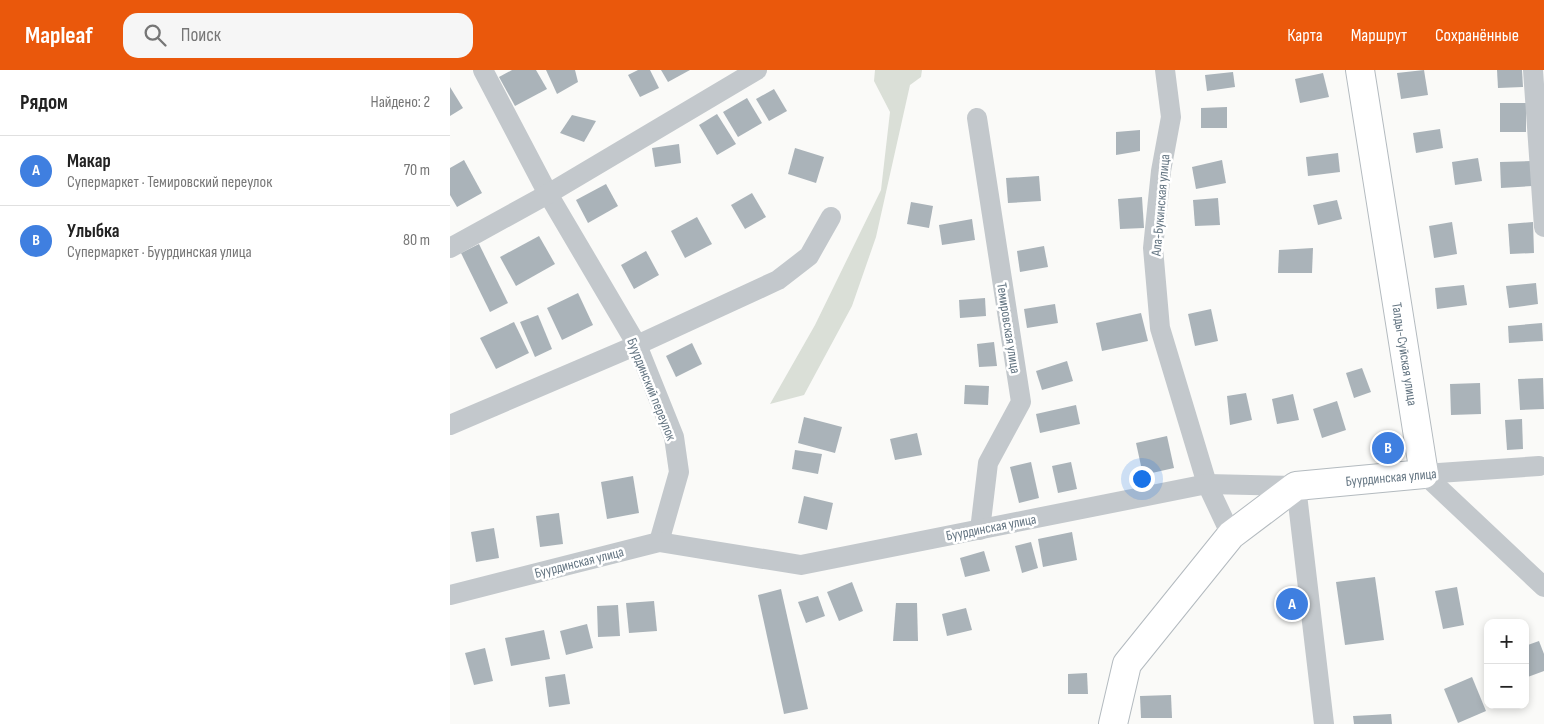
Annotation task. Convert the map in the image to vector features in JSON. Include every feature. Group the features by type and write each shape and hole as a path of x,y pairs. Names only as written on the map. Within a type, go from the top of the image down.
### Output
{"street":[{"name":"Буурдинский переулок","path":"483,70 548,194 637,345 674,437 679,472 659,542"},
{"path":"450,248 548,194 757,70"},
{"name":"Ала-Букинская улица","path":"1165,70 1171,117 1161,171 1153,248 1160,328 1207,484"},
{"name":"Талды-Суйская улица","path":"1360,70 1424,474"},
{"path":"1532,70 1544,227"},
{"name":"Темировская улица","path":"977,118 1021,402 988,463 980,530"},
{"path":"450,425 637,345 778,280 809,256 831,217"},
{"name":"Буурдинская улица","path":"450,595 659,542 801,565 1207,484 1296,486 1542,464"},
{"path":"1424,474 1541,578"},
{"path":"1207,484 1231,534"},
{"path":"1113,724 1127,664 1231,534 1296,486 1324,724"}],"shaded area":[{"path":"875,70 922,70 921,77 910,85 876,237 852,306 804,395 770,404 815,325 881,190 890,112 874,81"}],"building":[{"path":"512,70 536,70 547,89 515,106 499,77"},
{"path":"546,70 575,70 578,82 557,94"},
{"path":"638,70 650,70 659,88 640,97 628,75"},
{"path":"661,70 690,70 668,82"},
{"path":"1424,70 1428,95 1401,99 1397,73"},
{"path":"1497,70 1522,70 1523,87 1498,88"},
{"path":"1233,72 1235,87 1207,91 1205,75"},
{"path":"1323,73 1329,97 1300,103 1295,79"},
{"path":"450,87 463,108 450,116"},
{"path":"774,89 787,111 769,121 756,99"},
{"path":"747,98 762,123 738,137 723,112"},
{"path":"1500,103 1526,103 1526,132 1500,132"},
{"path":"1227,107 1227,128 1201,128 1201,108"},
{"path":"717,114 736,144 717,155 699,125"},
{"path":"572,115 596,121 584,142 560,133"},
{"path":"1440,129 1443,148 1416,153 1413,133"},
{"path":"1140,130 1140,151 1116,155 1116,132"},
{"path":"679,144 681,163 655,167 652,148"},
{"path":"795,148 824,157 816,183 788,174"},
{"path":"1338,153 1340,172 1308,176 1306,157"},
{"path":"1478,158 1482,181 1455,185 1452,162"},
{"path":"464,160 482,193 457,207 450,195 450,168"},
{"path":"1222,160 1226,183 1196,189 1192,167"},
{"path":"1531,161 1532,186 1501,188 1500,162"},
{"path":"1039,176 1041,201 1008,203 1006,178"},
{"path":"606,184 618,206 588,223 576,200"},
{"path":"752,193 766,217 745,229 731,205"},
{"path":"1142,197 1144,228 1120,229 1118,199"},
{"path":"1218,198 1220,225 1195,226 1193,200"},
{"path":"1337,200 1342,219 1318,225 1313,205"},
{"path":"911,202 933,206 929,228 907,224"},
{"path":"697,217 712,244 685,258 671,231"},
{"path":"972,219 975,240 942,245 939,225"},
{"path":"1452,222 1457,254 1434,258 1429,226"},
{"path":"1533,222 1534,253 1510,254 1508,224"},
{"path":"539,236 555,264 516,286 500,257"},
{"path":"479,244 508,303 490,312 461,253"},
{"path":"1044,246 1048,267 1020,272 1017,251"},
{"path":"1313,248 1312,273 1278,273 1279,250"},
{"path":"646,251 659,275 634,289 621,265"},
{"path":"1536,283 1538,304 1509,308 1506,286"},
{"path":"1464,285 1467,305 1437,309 1435,288"},
{"path":"578,293 593,325 562,340 547,308"},
{"path":"985,298 986,316 960,318 959,300"},
{"path":"1055,304 1058,323 1027,328 1024,309"},
{"path":"1211,309 1218,341 1195,346 1188,314"},
{"path":"1141,313 1148,341 1102,351 1096,323"},
{"path":"538,315 552,349 535,357 520,322"},
{"path":"514,322 529,353 496,369 480,338"},
{"path":"1542,323 1543,341 1509,343 1508,326"},
{"path":"994,342 997,366 979,367 977,344"},
{"path":"692,343 702,364 676,377 666,356"},
{"path":"1067,361 1073,381 1042,390 1036,371"},
{"path":"1362,368 1371,392 1354,398 1346,373"},
{"path":"1543,378 1544,409 1520,410 1518,379"},
{"path":"1480,383 1481,414 1451,415 1450,384"},
{"path":"965,385 989,386 988,405 964,404"},
{"path":"1246,393 1252,420 1230,425 1227,396"},
{"path":"1293,394 1299,420 1277,424 1272,399"},
{"path":"1337,401 1346,430 1322,438 1313,409"},
{"path":"1076,405 1080,424 1040,433 1036,414"},
{"path":"804,417 842,427 835,453 798,443"},
{"path":"1522,419 1523,449 1507,450 1505,420"},
{"path":"917,433 922,455 895,460 890,439"},
{"path":"1167,436 1174,468 1143,475 1136,443"},
{"path":"1375,442 1396,442 1396,456 1374,455"},
{"path":"795,450 822,454 818,474 792,469"},
{"path":"1031,462 1039,498 1019,503 1010,467"},
{"path":"1071,462 1077,489 1058,493 1052,466"},
{"path":"633,476 639,513 607,519 601,482"},
{"path":"804,496 833,503 827,530 798,523"},
{"path":"559,513 563,544 540,547 536,516"},
{"path":"494,528 499,558 476,562 471,532"},
{"path":"1072,532 1077,560 1043,567 1038,539"},
{"path":"1031,542 1038,568 1022,573 1015,546"},
{"path":"984,551 990,571 965,577 960,558"},
{"path":"1375,577 1384,640 1345,645 1336,582"},
{"path":"852,582 863,611 839,621 827,592"},
{"path":"1457,587 1464,625 1443,629 1435,591"},
{"path":"781,589 808,709 784,714 758,595"},
{"path":"818,596 825,616 806,623 798,602"},
{"path":"654,601 657,631 629,633 626,603"},
{"path":"896,603 917,603 918,641 893,641"},
{"path":"618,605 620,636 598,637 597,606"},
{"path":"966,608 972,630 947,636 942,614"},
{"path":"587,624 593,648 566,655 560,631"},
{"path":"544,630 550,659 511,666 505,638"},
{"path":"1539,641 1544,654 1544,671 1529,677 1529,664 1529,645"},
{"path":"485,648 493,681 474,685 465,653"},
{"path":"1087,673 1088,694 1068,694 1068,674"},
{"path":"565,674 570,704 549,707 545,677"},
{"path":"1472,677 1486,711 1458,723 1444,689"},
{"path":"1171,695 1172,718 1141,718 1140,696"},
{"path":"1391,714 1392,724 1354,724 1353,716"}],"place":[{"name":"Улыбка","path":"1388,448"},
{"name":"Макар","path":"1292,604"}]}
